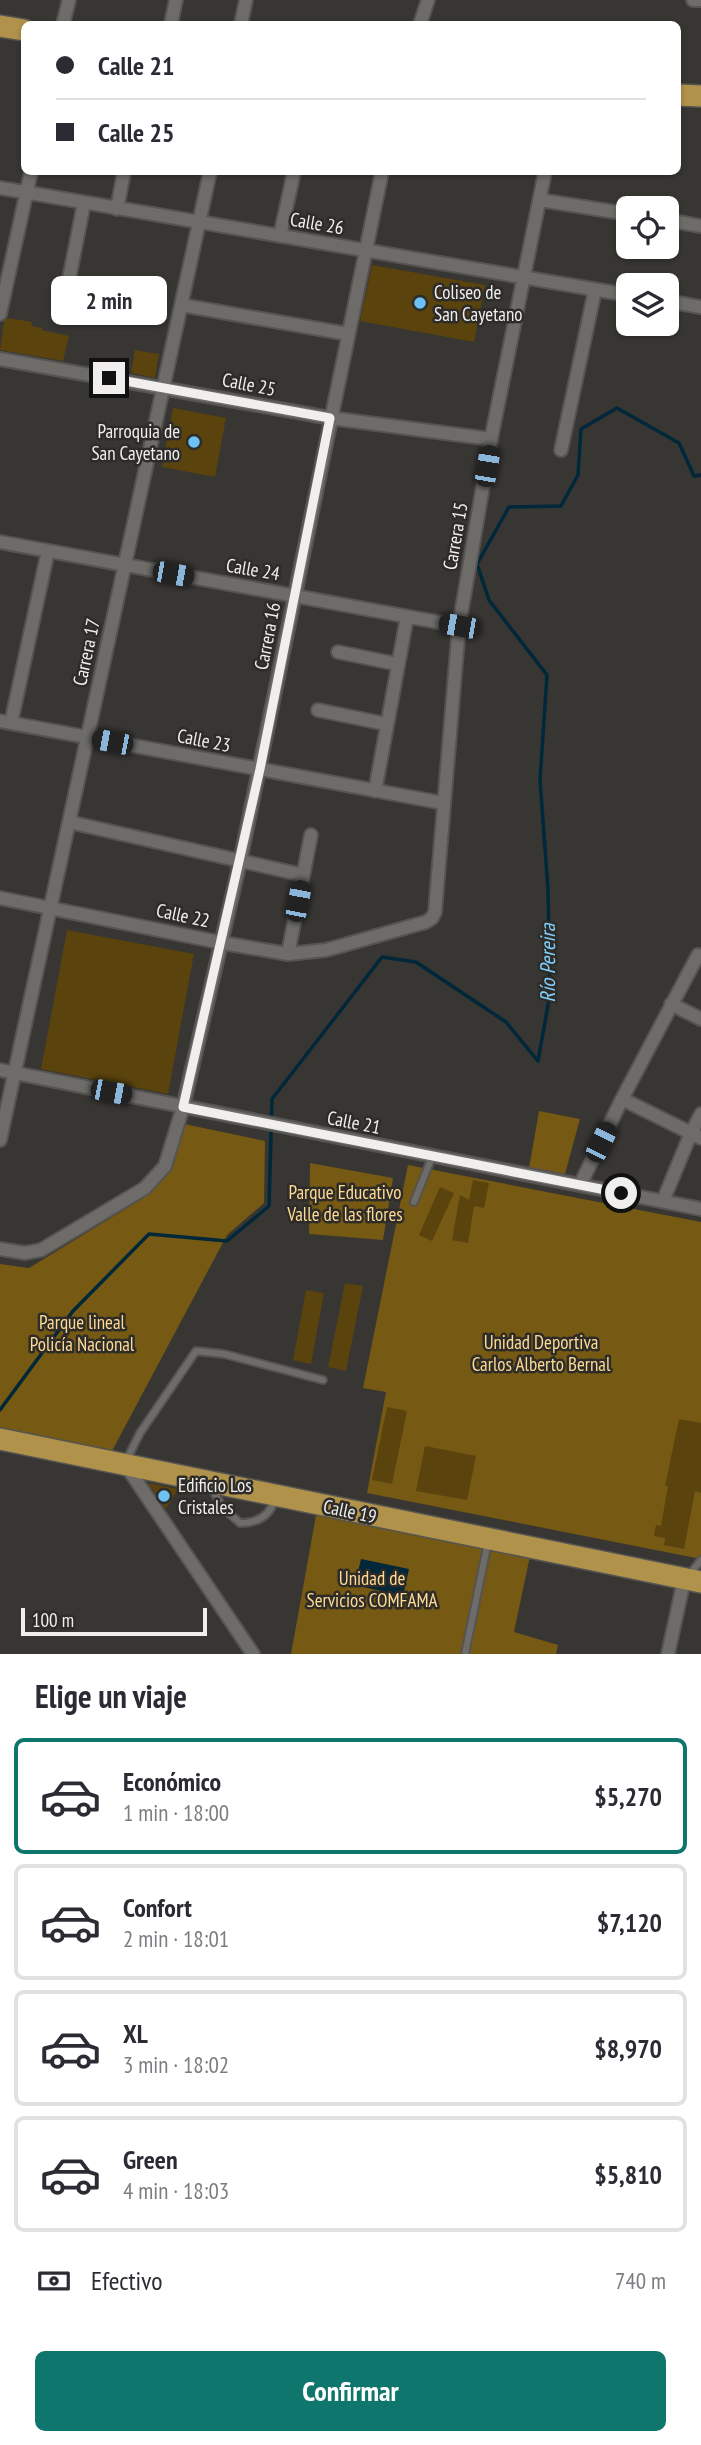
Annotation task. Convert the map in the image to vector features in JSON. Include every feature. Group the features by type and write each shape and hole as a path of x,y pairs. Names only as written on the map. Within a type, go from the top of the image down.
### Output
{"main road":[{"path":"0,26 21,30"},
{"path":"681,95 701,96"},
{"name":"Calle 19","path":"0,1439 693,1581"}],"street":[{"path":"64,21 69,0"},
{"path":"172,21 176,0"},
{"path":"242,21 246,0"},
{"path":"421,21 428,0"},
{"path":"693,0 701,0"},
{"path":"0,314 30,175"},
{"path":"117,209 123,175"},
{"name":"Carrera 17","path":"0,1140 208,175"},
{"path":"280,236 293,175"},
{"name":"Carrera 16","path":"0,1249 25,1253 41,1250 145,1188 165,1166 183,1107 240,862 381,175"},
{"name":"Carrera 15","path":"435,912 459,626 491,439 544,175"},
{"name":"Calle 26","path":"0,188 616,293"},
{"path":"540,200 616,212"},
{"path":"62,315 84,203"},
{"path":"679,222 701,226"},
{"path":"561,450 595,290"},
{"path":"679,303 701,307"},
{"path":"181,305 348,334"},
{"name":"Calle 25","path":"0,359 330,418 491,439"},
{"name":"Calle 24","path":"0,542 459,626"},
{"path":"6,722 48,551"},
{"path":"375,791 407,617"},
{"path":"338,652 397,664"},
{"path":"318,710 386,724"},
{"name":"Calle 23","path":"6,722 443,803"},
{"path":"69,822 303,875"},
{"path":"288,954 311,835"},
{"name":"Calle 22","path":"0,898 288,954 326,950 426,922 435,912"},
{"path":"580,1185 671,1004 700,953"},
{"path":"671,1004 701,1019"},
{"name":"Calle 21","path":"0,1070 701,1209"},
{"path":"622,1099 696,1135"},
{"path":"663,1201 696,1135 701,1114"},
{"path":"125,1464 253,1654"},
{"path":"668,1654 693,1581"}],"lane":[{"path":"414,1202 432,1157"},
{"path":"125,1464 140,1433 196,1351 223,1354 323,1380"},
{"path":"209,1482 223,1508 240,1523 252,1523 264,1517 276,1496"},
{"path":"465,1654 488,1540"},
{"path":"693,1581 701,1560"}],"green space":[{"path":"539,1111 580,1119 565,1174 529,1168"},
{"name":"Parque lineal Policía Nacional","path":"184,1124 265,1141 264,1203 227,1235 112,1451 0,1430 0,1264 29,1268 143,1198 170,1169"},
{"name":"Parque Educativo Valle de las flores","path":"310,1163 393,1178 383,1240 309,1234"},
{"name":"Unidad Deportiva Carlos Alberto Bernal","path":"408,1165 701,1222 701,1559 367,1493 386,1392 363,1388"},
{"name":"Unidad de Servicios COMFAMA","path":"317,1510 530,1556 514,1632 558,1645 556,1654 291,1654"}],"water":[{"path":"361,1559 409,1569 403,1596 355,1585"}],"building":[{"name":"Coliseo de San Cayetano","path":"372,265 485,285 474,342 360,321"},
{"path":"8,318 32,322 31,326 69,336 63,361 0,350 4,321"},
{"path":"135,350 159,354 155,378 131,373"},
{"name":"Parroquia de San Cayetano","path":"173,408 226,418 215,477 162,467"},
{"path":"67,930 194,954 168,1094 41,1069"},
{"path":"473,1180 489,1183 484,1208 474,1206 468,1243 452,1240 460,1195 469,1200"},
{"path":"440,1187 454,1193 432,1241 419,1235"},
{"path":"345,1283 363,1286 346,1371 328,1367"},
{"path":"306,1290 324,1293 311,1364 293,1360"},
{"path":"387,1407 407,1411 392,1484 372,1480"},
{"path":"679,1419 701,1423 701,1493 695,1491 684,1549 664,1545 665,1538 654,1536 656,1525 661,1526 668,1486 665,1486"},
{"path":"425,1446 476,1456 467,1500 416,1491"},
{"path":"148,1483 178,1489 166,1509"}],"waterway":[{"name":"Río Pereira","path":"0,1410 73,1311 149,1234 227,1241 269,1206 272,1099 382,957 416,962 506,1022 538,1061 550,994 548,889 540,780 547,675 489,600 477,564 509,507 561,506 578,475 581,429 617,408 679,443 694,476 701,475"}],"place":[{"name":"Coliseo de San Cayetano","path":"420,303"},
{"name":"Parroquia de San Cayetano","path":"194,442"},
{"name":"Edificio Los Cristales","path":"164,1496"}],"route":[{"path":"109,378 330,418 260,769 183,1107 621,1193"}]}
